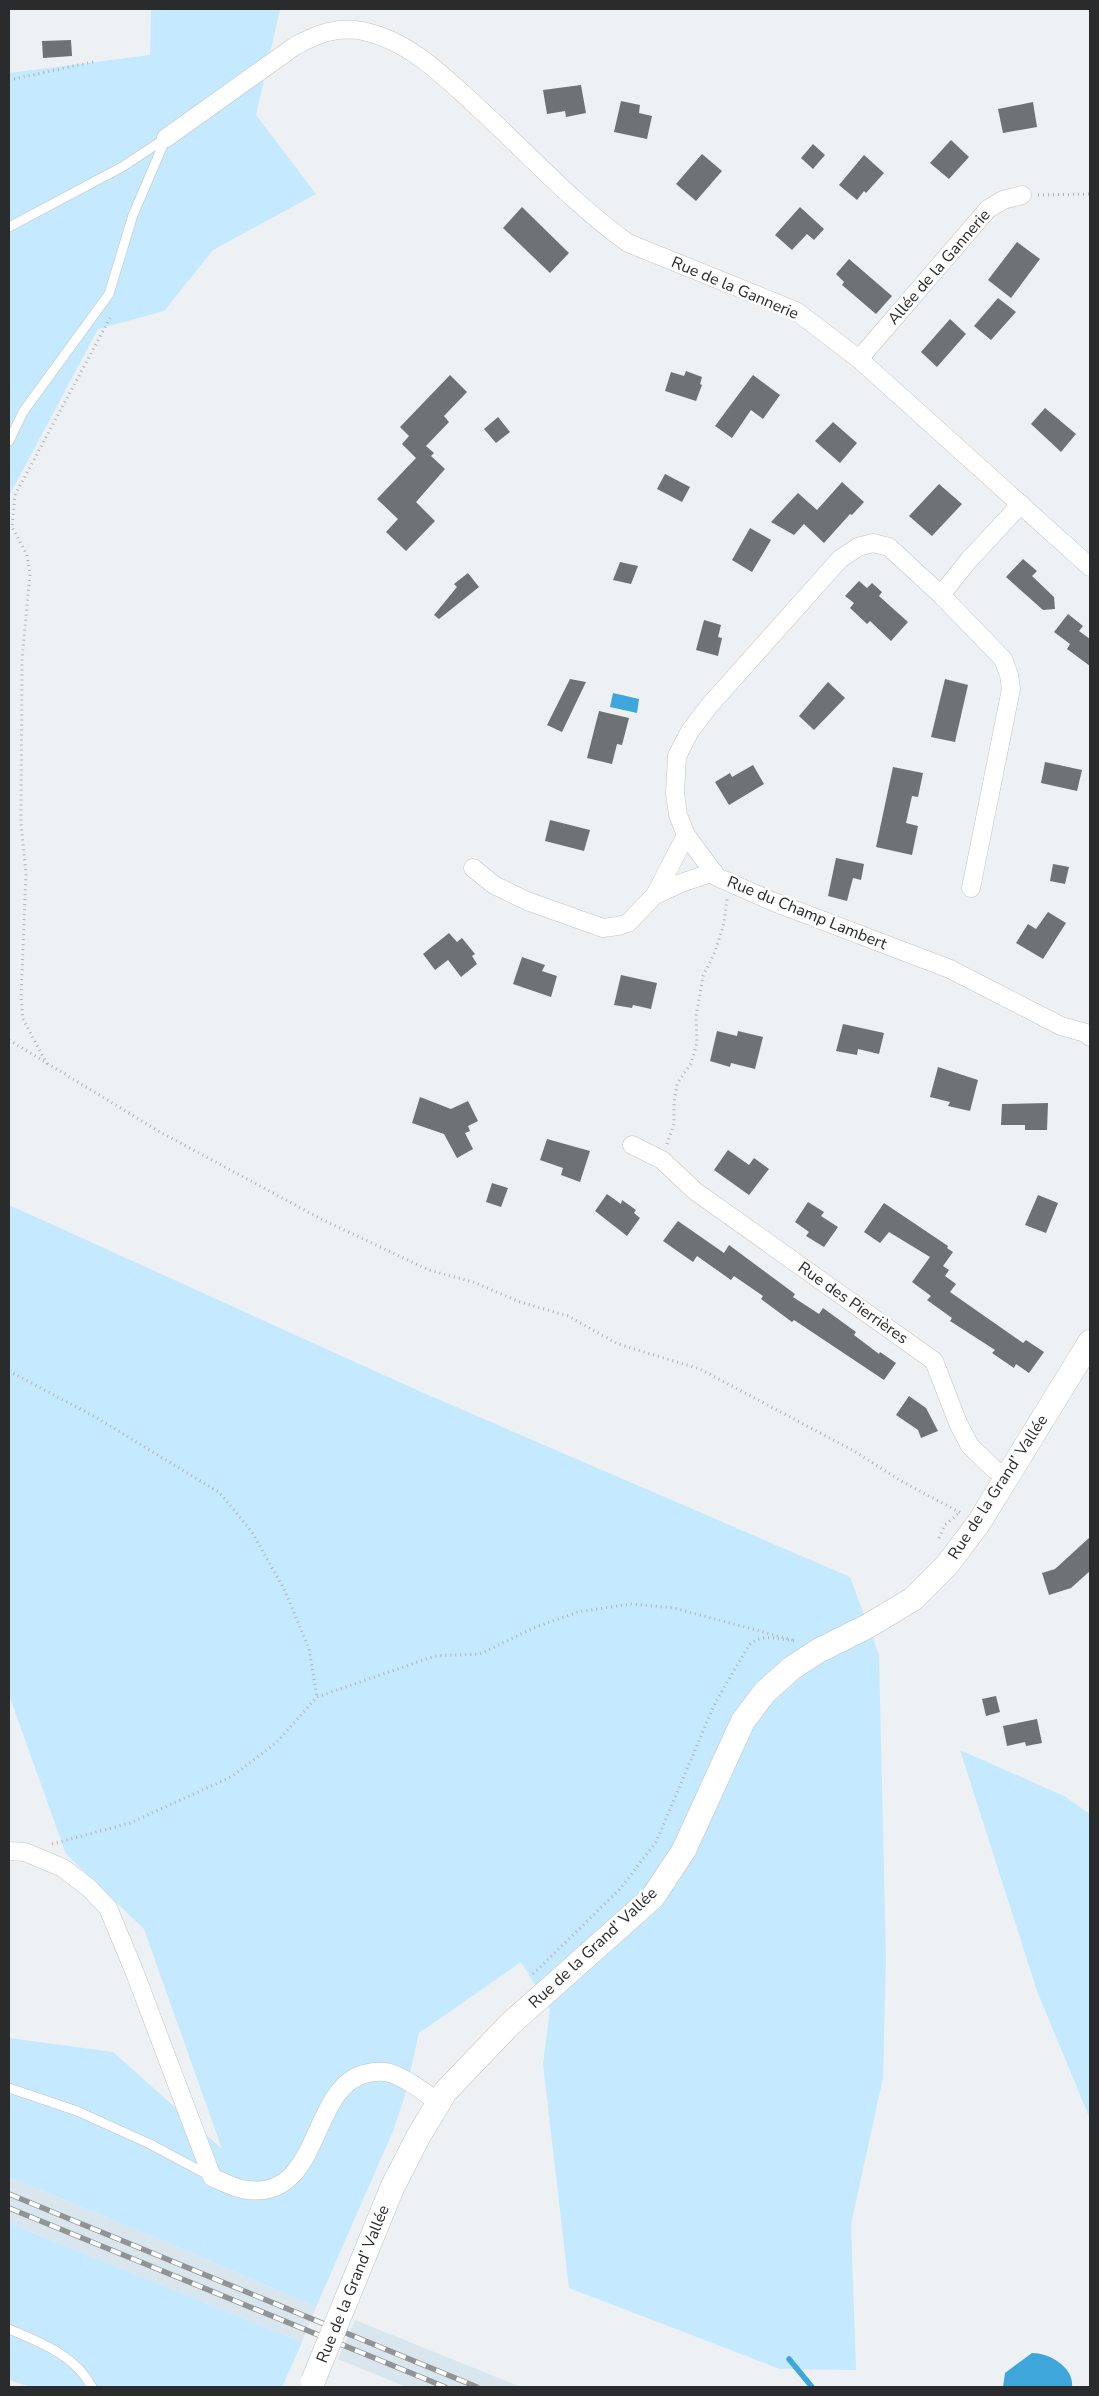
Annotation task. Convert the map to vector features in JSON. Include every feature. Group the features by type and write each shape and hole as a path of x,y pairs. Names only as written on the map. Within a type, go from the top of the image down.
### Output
{"street":[{"name":"Rue de la Gannerie","path":"166,138 295,46 314,36 334,30 363,31 397,42 420,56 519,145 604,226 628,243 796,311 859,359 1090,567"},
{"name":"Allée de la Gannerie","path":"859,359 988,209 1003,200 1022,195"},
{"path":"941,595 968,561 1021,504"},
{"name":"Rue du Champ Lambert","path":"971,888 1011,689 1009,676 1003,659 941,595 889,547 873,543 858,547 840,560 709,706 690,731 677,756 675,793 678,815 686,835 716,874 774,902 950,969 1061,1026 1086,1033 1090,1037"},
{"path":"473,868 494,885 527,901 603,928 628,923 655,894 686,835"},
{"path":"655,894 681,882 716,874"},
{"name":"Rue des Pierrières","path":"632,1145 662,1160 695,1191 934,1361 958,1423 970,1446 994,1469 1006,1477"},
{"name":"Rue de la Grand’ Vallée","path":"311,2384 392,2188 445,2092 510,2024 653,1897 684,1850 743,1720 765,1692 792,1668 811,1645 868,1626 913,1599 947,1565 978,1524 1090,1342"},
{"path":"17,1852 64,1868 90,1888 108,1908 135,1973 212,2177 248,2190 265,2189 280,2184 302,2162 313,2146 333,2101 343,2085 354,2077 372,2072 388,2073 417,2087 439,2103"}],"lane":[{"path":"9,227 114,171 166,138"},
{"path":"9,441 23,412 109,294 133,215 166,138"},
{"path":"9,2088 77,2111 150,2144 212,2177"},
{"path":"9,2330 49,2347 67,2358 85,2374 92,2387"}],"path":[{"path":"9,80 97,61"},
{"path":"1022,195 1090,194"},
{"path":"47,1064 23,1019 21,997 26,874 21,824 22,659 30,574 27,555 12,527 12,513 15,495 110,316"},
{"path":"662,1160 674,1124 674,1103 677,1084 691,1063 698,1043 696,1016 704,976 715,952 724,923 728,893 716,874"},
{"path":"9,1040 160,1132 323,1220 429,1270 473,1282 520,1302 568,1316 618,1344 700,1368 854,1451 901,1481 960,1512 978,1524"},
{"path":"9,1371 96,1418 220,1494 252,1532 285,1591 309,1648 317,1697"},
{"path":"17,1852 130,1823 231,1776 276,1743 317,1697 435,1656 480,1654 533,1628 578,1612 630,1604 674,1608 775,1633 811,1645"},
{"path":"531,1976 620,1889 644,1861 656,1842 715,1703 749,1645 754,1640 767,1637 811,1645"}],"shaded area":[{"path":"151,9 280,9 256,115 316,194 213,250 164,311 98,329 9,496 9,73 150,55"},
{"path":"9,1205 419,1391 850,1577 879,1655 886,1959 883,2078 851,2224 856,2370 780,2369 569,2288 543,2064 550,2009 521,1962 419,2033 405,2095 393,2131 316,2307 162,2240 9,2177 9,2038 113,2052 222,2149 144,1929 66,1854 9,1695"},
{"path":"960,1750 1064,1796 1090,1814 1090,2119 1037,1991"},
{"path":"9,2177 162,2240 316,2307 302,2342 9,2223"},
{"path":"9,2223 302,2342 282,2387 31,2387 9,2380"},
{"path":"355,2320 521,2387 406,2387 338,2359"}],"water":[{"path":"613,693 639,699 637,713 610,707"},
{"path":"1032,2353 1053,2358 1065,2367 1072,2380 1072,2387 1003,2387 1005,2373"}],"building":[{"path":"71,40 72,56 43,58 42,41"},
{"path":"581,85 586,113 566,117 565,111 547,114 543,90"},
{"path":"621,101 640,105 639,113 652,116 647,139 614,132"},
{"path":"1033,102 1037,127 1003,133 998,109"},
{"path":"951,140 969,157 949,179 930,163"},
{"path":"813,144 825,155 813,169 801,158"},
{"path":"702,154 722,171 696,201 676,184"},
{"path":"864,155 884,173 857,200 839,185"},
{"path":"522,207 569,253 550,273 503,228"},
{"path":"800,207 824,229 814,240 807,234 792,250 775,235"},
{"path":"1017,242 1040,259 1011,298 988,280"},
{"path":"849,259 892,296 876,314 842,285 844,282 836,274"},
{"path":"998,298 1016,312 991,340 974,326"},
{"path":"950,319 966,334 937,367 921,352"},
{"path":"686,371 702,377 700,384 702,385 696,401 665,391 671,372 684,376"},
{"path":"450,375 467,392 444,416 449,422 426,446 434,453 431,456 445,469 416,502 435,521 406,551 386,532 398,519 377,499 416,458 402,444 409,436 400,427"},
{"path":"753,375 780,395 763,419 751,410 732,438 715,426"},
{"path":"1045,408 1076,434 1061,452 1031,424"},
{"path":"498,417 510,432 496,443 484,429"},
{"path":"833,422 857,443 840,463 815,441"},
{"path":"665,474 690,487 682,502 657,489"},
{"path":"842,482 864,502 852,515 850,514 824,543 804,524 794,535 771,522 798,493 817,510"},
{"path":"939,484 962,504 932,536 909,516"},
{"path":"750,528 771,540 752,572 732,560"},
{"path":"1023,559 1037,571 1032,576 1054,597 1055,609 1043,610 1006,577"},
{"path":"620,562 638,566 631,584 613,580"},
{"path":"468,573 479,587 439,619 434,615 457,587 454,584"},
{"path":"859,581 867,588 872,583 882,592 879,596 908,622 891,641 870,621 867,624 850,608 854,603 845,596"},
{"path":"1068,614 1083,626 1079,631 1090,639 1090,666 1067,649 1070,644 1054,632"},
{"path":"704,620 721,625 718,637 722,638 718,656 696,650"},
{"path":"570,679 586,682 562,732 547,725"},
{"path":"945,679 968,685 955,742 931,737"},
{"path":"828,682 845,698 814,730 799,716"},
{"path":"599,711 629,718 622,745 617,744 612,764 587,758"},
{"path":"1045,762 1082,770 1077,791 1041,783"},
{"path":"753,765 764,784 729,805 715,782 730,773 732,777"},
{"path":"893,767 923,773 918,797 912,796 906,823 918,826 912,855 876,847"},
{"path":"550,820 590,830 584,851 545,841"},
{"path":"836,858 864,864 861,880 853,878 847,901 828,896"},
{"path":"1053,864 1069,867 1065,884 1050,881"},
{"path":"1048,912 1066,923 1043,959 1016,943 1028,924 1036,929"},
{"path":"449,933 457,942 462,938 475,954 472,956 477,964 461,977 448,960 435,970 423,954"},
{"path":"522,957 545,965 542,971 557,976 551,997 513,984"},
{"path":"621,975 657,983 651,1009 633,1005 632,1008 614,1005"},
{"path":"843,1024 884,1033 879,1054 858,1049 857,1055 836,1051"},
{"path":"717,1031 737,1036 738,1031 763,1037 755,1069 731,1063 730,1067 710,1061"},
{"path":"938,1067 978,1080 970,1111 948,1106 950,1102 930,1097"},
{"path":"420,1097 451,1109 468,1101 478,1121 468,1126 470,1131 465,1133 473,1149 457,1158 444,1134 412,1123"},
{"path":"1048,1103 1047,1130 1025,1130 1025,1125 1001,1125 1002,1104"},
{"path":"547,1139 590,1151 580,1182 561,1175 563,1168 540,1160"},
{"path":"728,1150 749,1165 754,1158 769,1169 749,1195 714,1170"},
{"path":"492,1183 508,1188 501,1207 486,1202"},
{"path":"607,1194 621,1204 622,1200 636,1210 634,1213 640,1218 627,1236 595,1211"},
{"path":"1038,1195 1058,1203 1046,1233 1025,1225"},
{"path":"808,1202 824,1212 821,1216 838,1227 824,1247 806,1236 809,1232 795,1222"},
{"path":"884,1203 948,1246 947,1248 953,1252 943,1266 949,1270 945,1276 956,1284 950,1292 1023,1343 1026,1340 1044,1352 1029,1373 1016,1364 1014,1368 992,1353 995,1350 950,1321 952,1318 927,1300 931,1296 912,1282 930,1257 889,1232 880,1243 864,1232"},
{"path":"678,1221 724,1253 729,1245 795,1294 793,1297 819,1314 823,1308 856,1332 854,1335 879,1354 880,1352 896,1363 884,1380 794,1320 792,1322 761,1299 763,1296 734,1276 731,1280 697,1256 693,1262 663,1241"},
{"path":"909,1396 926,1408 938,1431 921,1438 918,1430 896,1415"},
{"path":"1090,1537 1090,1571 1071,1588 1049,1595 1042,1573 1055,1569"},
{"path":"996,1696 1000,1712 986,1716 982,1699"},
{"path":"1037,1719 1042,1743 1026,1746 1025,1742 1007,1746 1003,1726"}],"waterway":[{"path":"789,2359 812,2387"}],"railway":[{"path":"9,2194 477,2387"},
{"path":"9,2208 445,2387"}]}
